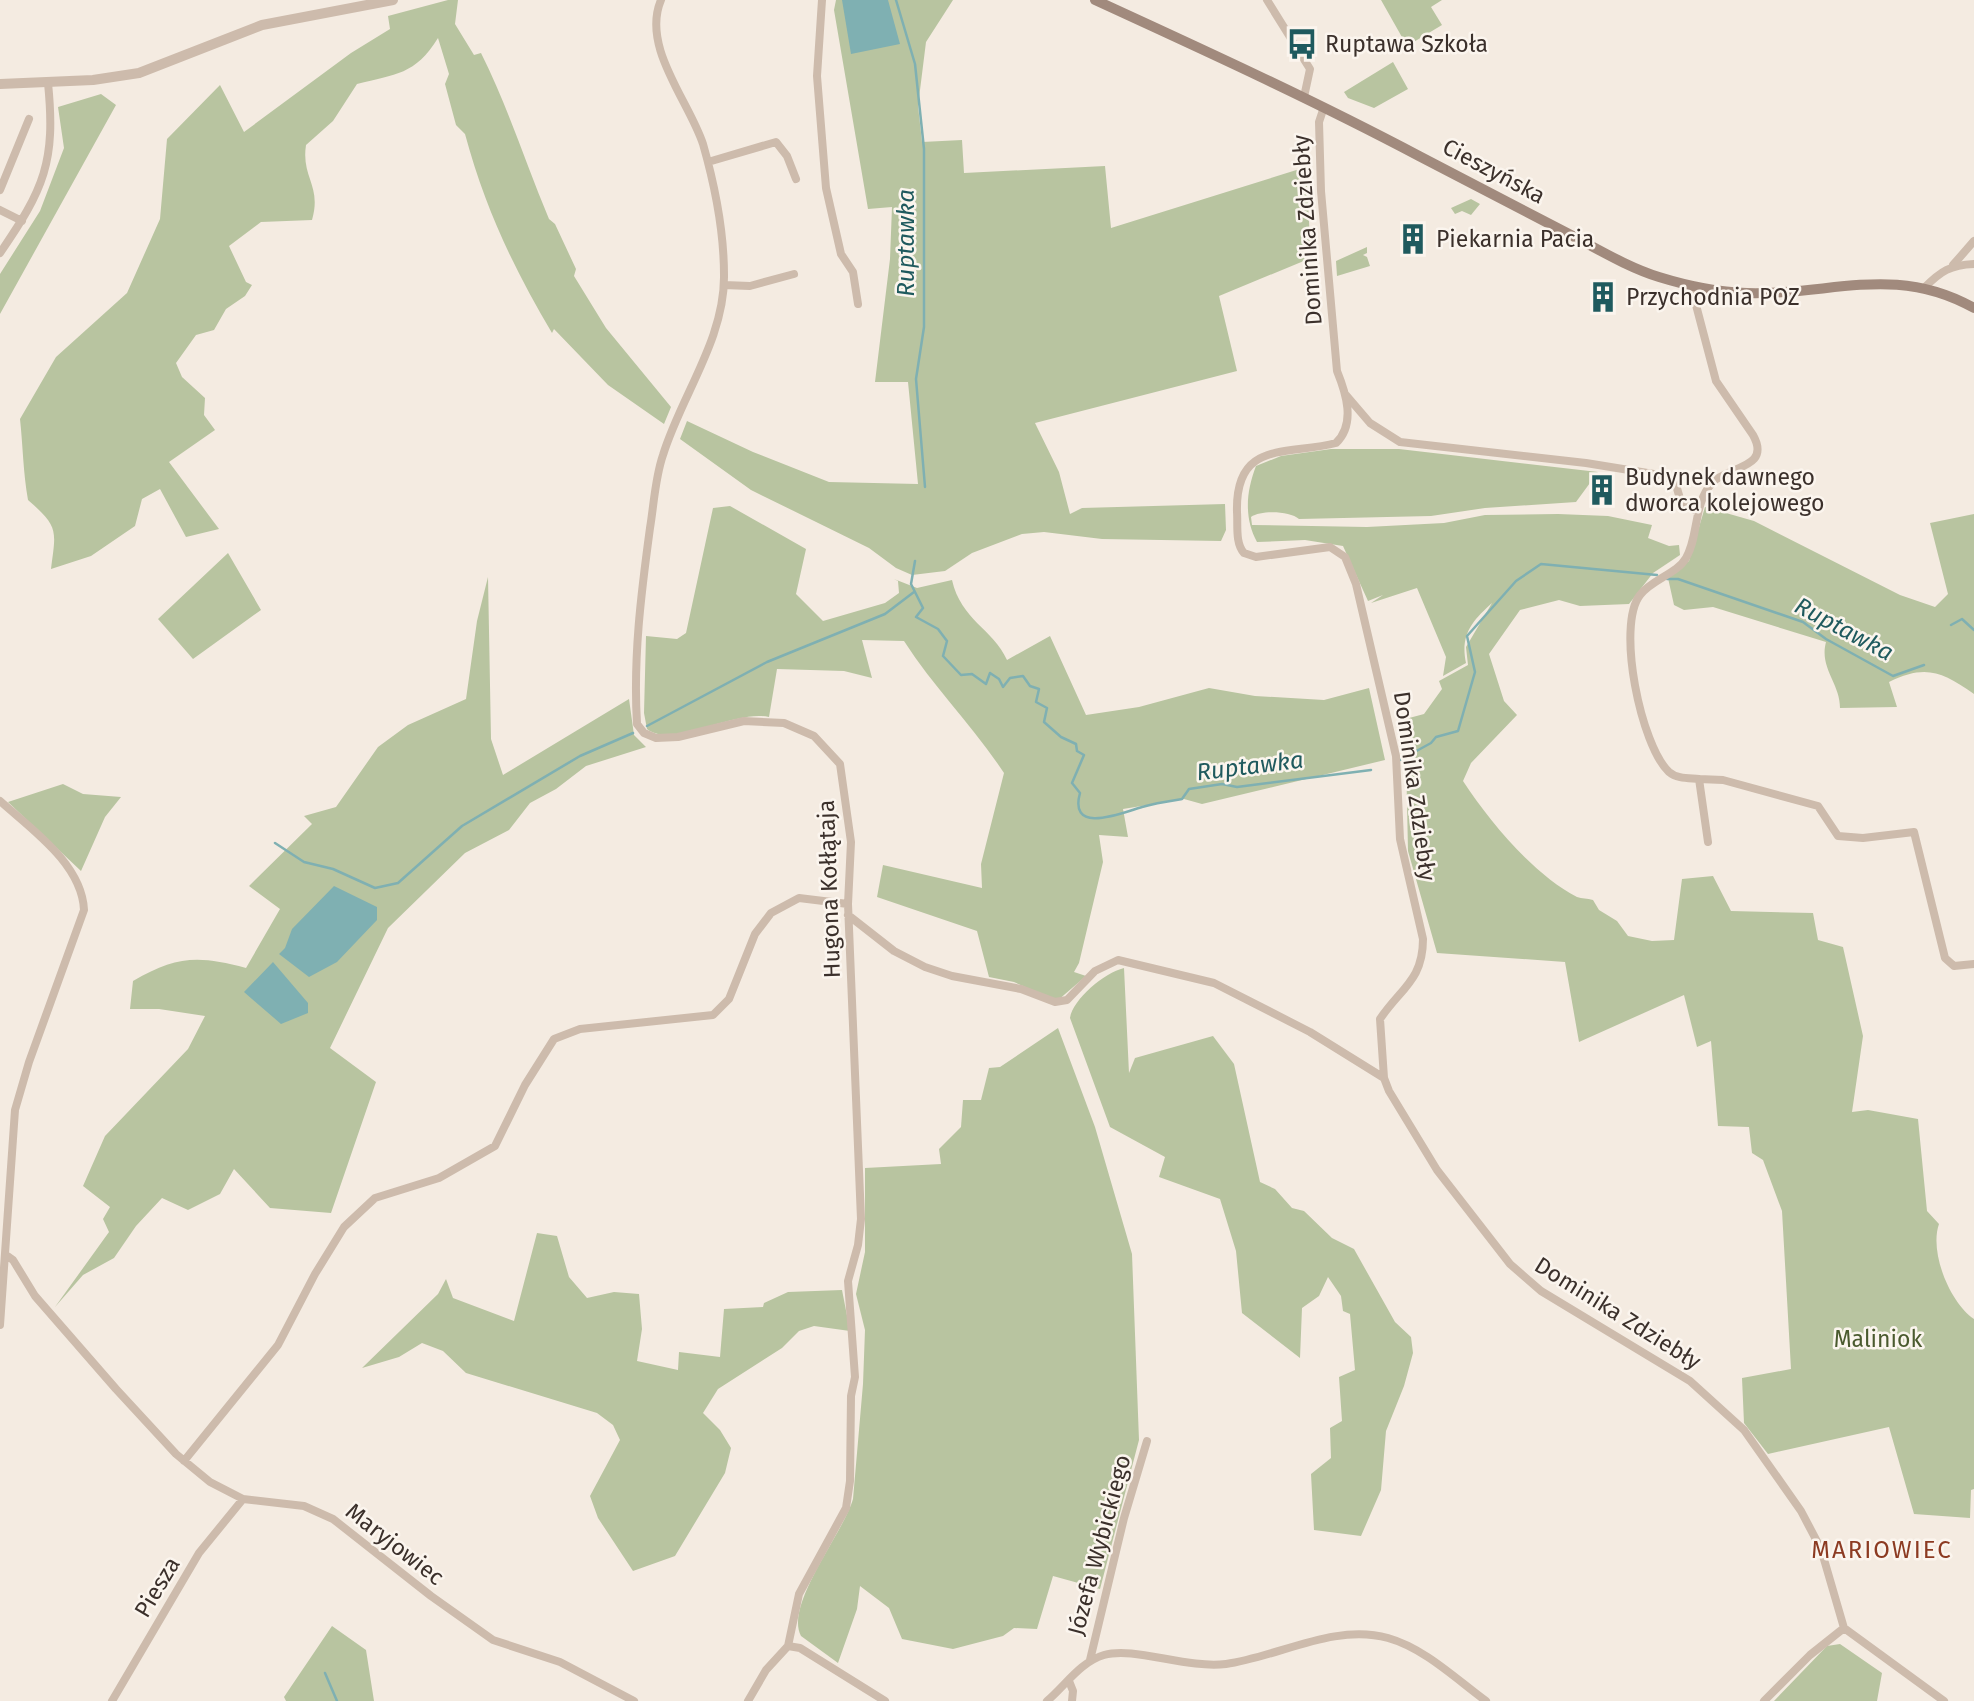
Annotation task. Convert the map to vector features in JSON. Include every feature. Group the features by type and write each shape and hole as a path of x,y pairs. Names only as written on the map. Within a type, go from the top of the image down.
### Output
{"main road":[{"name":"Cieszyńska","path":"1095,0 1304,97 1611,256 1656,276 1691,286 1748,293 1810,290 1861,283 1924,288 1974,308"}],"street":[{"path":"0,84 93,80 139,73 262,25 393,0"},
{"name":"Hugona Kołłątaja","path":"661,0 656,16 659,44 693,118 708,162 719,217 724,285 716,328 667,440 659,472 636,642 637,724 651,737 666,738 744,722 772,721 798,728 824,744 834,754 843,774 851,842 848,915 861,1219 859,1245 848,1281 855,1377 851,1396 850,1482 841,1519 799,1594 788,1646"},
{"path":"822,0 817,76 826,188 841,254 853,272 858,304"},
{"path":"1267,0 1310,69 1304,97"},
{"path":"0,253 42,186 47,170 51,136 48,83"},
{"name":"Dominika Zdziebły","path":"1324,107 1319,122 1321,191 1337,371 1345,392 1348,412 1343,437 1336,443 1277,451 1251,464 1243,475 1237,500 1238,543 1244,553 1256,557 1330,547 1345,557 1356,584 1396,756 1400,839 1423,939 1423,955 1417,976 1380,1019 1384,1078 1437,1170 1524,1279 1690,1381 1744,1430 1801,1511 1821,1549 1844,1628"},
{"path":"0,190 29,118"},
{"path":"708,162 776,142 787,156 796,179"},
{"path":"0,210 22,221"},
{"path":"1953,265 1974,241"},
{"path":"1924,288 1942,270 1953,265 1974,264"},
{"path":"724,285 750,286 794,274"},
{"path":"1691,286 1716,381 1758,444 1754,460 1713,481 1698,512 1686,558 1640,594 1634,607 1629,653 1646,724 1659,757 1671,775 1723,780 1818,806 1838,836 1863,838 1914,832 1945,958 1954,967 1974,964"},
{"name":"Dominika Zdziebły","path":"1345,392 1370,423 1400,442 1586,463 1666,476 1676,485 1681,502 1698,512"},
{"path":"1699,779 1708,842"},
{"path":"0,802 68,867 83,900 84,910 29,1062 15,1110 0,1325"},
{"path":"184,1461 278,1345 315,1274 344,1227 375,1198 439,1178 495,1146 525,1086 554,1039 580,1029 713,1015 729,999 755,934 771,913 799,898 848,904"},
{"path":"848,915 894,951 925,967 952,976 1021,989 1055,1002 1066,1000 1095,971 1118,960 1214,983 1310,1032 1384,1078"},
{"name":"Maryjowiec","path":"6,1255 13,1260 35,1296 116,1389 184,1461 210,1482 243,1499 304,1506 333,1518 430,1596 493,1640 560,1662 634,1701"},
{"name":"Józefa Wybickiego","path":"1090,1660 1120,1531 1147,1441"},
{"name":"Piesza","path":"112,1701 199,1553 243,1499"},
{"path":"1764,1701 1810,1655 1844,1628 1944,1701"},
{"path":"1047,1701 1090,1660 1122,1653 1191,1665 1209,1665 1345,1636 1375,1636 1409,1647 1486,1701"},
{"path":"748,1701 766,1670 788,1646 800,1648 885,1701"},
{"path":"1069,1681 1072,1701"}],"green space":[{"path":"448,0 458,0 455,24 474,55 481,53 491,73 549,219 555,224 576,269 574,276 606,328 671,407 664,424 608,385 554,329 552,333 501,236 465,134 456,125 445,84 449,74 438,38 413,66 394,75 357,84 333,121 306,145 306,166 315,198 312,220 261,222 229,246 246,282 252,285 245,296 226,309 214,330 196,335 176,363 182,377 205,398 204,415 215,430 169,462 219,529 186,537 160,489 142,499 135,526 91,556 51,569 53,530 45,517 28,500 20,419 56,357 127,293 160,219 167,139 220,85 244,132 351,53 390,29 388,16"},
{"path":"836,0 953,0 926,42 918,106 922,142 962,140 964,173 1105,166 1111,228 1306,167 1311,258 1219,296 1237,371 1035,423 1059,472 1070,514 1082,508 1225,504 1226,530 1221,541 1102,539 1044,532 1022,534 972,553 945,571 912,575 896,568 869,548 751,490 680,439 687,421 753,452 829,482 918,484 908,382 875,382 890,259 892,207 868,209 834,10"},
{"path":"1381,0 1442,0 1431,7 1442,25 1407,46"},
{"path":"1393,62 1408,89 1374,108 1348,98 1344,92"},
{"path":"101,94 116,105 0,314 0,274 40,211 64,148 58,107"},
{"path":"1471,199 1480,204 1471,215 1462,211 1455,214 1451,208"},
{"path":"1367,247 1367,253 1363,255 1367,257 1370,266 1337,276 1336,261"},
{"name":"Maliniok","path":"1331,449 1399,449 1598,472 1576,502 1485,508 1431,516 1299,519 1289,514 1268,512 1251,517 1252,525 1367,527 1444,523 1485,515 1608,516 1652,525 1648,538 1669,546 1679,545 1680,555 1653,573 1629,604 1580,606 1559,600 1520,610 1489,654 1504,701 1517,715 1471,763 1463,781 1499,830 1529,861 1544,875 1577,897 1593,900 1599,910 1617,921 1628,936 1652,941 1674,940 1682,879 1713,876 1731,911 1813,913 1818,940 1843,947 1863,1036 1852,1112 1868,1110 1918,1119 1927,1211 1939,1224 1939,1262 1957,1301 1974,1319 1974,1489 1971,1490 1970,1518 1914,1514 1889,1427 1768,1454 1744,1423 1742,1378 1791,1369 1782,1211 1763,1160 1752,1153 1749,1127 1718,1126 1711,1041 1697,1047 1684,995 1579,1042 1565,962 1437,953 1408,851 1406,756 1398,721 1424,714 1442,689 1439,681 1468,665 1466,647 1492,603 1469,629 1465,644 1466,663 1443,676 1446,657 1417,588 1371,603 1383,595 1368,601 1343,546 1305,540 1257,542 1248,514 1250,485 1256,466 1281,456"},
{"path":"730,506 806,549 796,594 823,621 885,603 899,593 898,581 894,579 917,588 952,580 962,605 994,640 1007,660 1050,636 1086,715 1139,707 1209,688 1255,696 1324,700 1369,688 1385,760 1202,804 1184,799 1123,809 1128,837 1099,835 1103,862 1079,963 1074,972 1086,976 1057,1001 1014,982 989,977 977,931 877,897 883,865 982,888 981,864 1004,773 904,641 862,640 872,678 844,671 777,669 769,717 739,718 672,734 658,734 647,729 644,713 646,636 677,639 686,633 713,508"},
{"path":"1705,507 1754,521 1900,595 1935,607 1948,594 1930,523 1974,514 1974,694 1943,676 1913,673 1889,682 1897,707 1840,708 1837,691 1825,660 1826,642 1713,607 1684,610 1674,605 1668,578 1662,578 1689,561"},
{"path":"228,553 261,610 193,659 158,619"},
{"path":"488,577 491,739 503,775 629,699 634,735 646,747 586,766 556,789 530,803 509,830 465,853 388,928 330,1048 376,1082 331,1213 270,1208 234,1169 220,1194 188,1210 162,1198 136,1226 114,1258 83,1275 55,1307 109,1232 103,1219 110,1207 83,1186 105,1136 188,1049 205,1016 159,1009 130,1009 133,981 175,962 188,960 214,961 246,968 280,909 249,886 312,824 304,816 336,807 378,747 408,725 466,699 477,621"},
{"path":"63,784 83,794 121,797 105,817 81,871 8,802"},
{"path":"1124,968 1129,1073 1135,1058 1213,1036 1234,1064 1260,1182 1275,1189 1292,1208 1304,1211 1332,1238 1354,1249 1395,1322 1411,1337 1413,1353 1404,1386 1386,1431 1381,1490 1361,1536 1314,1530 1311,1474 1331,1458 1330,1428 1342,1421 1339,1377 1355,1370 1350,1314 1343,1311 1341,1296 1328,1277 1319,1296 1302,1308 1300,1358 1242,1313 1236,1251 1220,1199 1159,1177 1165,1157 1110,1127 1070,1018 1083,995 1108,975"},
{"path":"1058,1028 1095,1127 1132,1254 1139,1440 1100,1589 1053,1576 1037,1629 1014,1628 1003,1636 953,1649 902,1639 889,1608 860,1586 857,1609 838,1663 801,1636 798,1623 808,1588 853,1499 865,1330 856,1294 865,1252 865,1168 941,1164 939,1149 961,1127 963,1100 981,1100 989,1068 1000,1067"},
{"path":"537,1233 557,1236 569,1277 587,1298 614,1292 639,1294 642,1329 637,1361 678,1370 679,1352 720,1357 724,1309 763,1307 764,1303 788,1292 842,1290 850,1331 814,1326 799,1331 782,1348 718,1389 703,1413 720,1430 731,1448 725,1473 675,1556 633,1571 598,1518 590,1496 620,1440 613,1425 597,1413 466,1373 443,1351 422,1343 399,1357 362,1368 438,1294 446,1279 453,1298 514,1321"},
{"path":"332,1626 366,1650 374,1701 286,1701 284,1697"},
{"path":"1840,1644 1882,1673 1877,1701 1774,1701 1827,1646"}],"water":[{"path":"842,0 888,0 900,44 851,54"},
{"path":"334,886 377,907 377,920 337,962 309,977 279,954 285,948 292,929"},
{"path":"273,962 308,1003 308,1013 281,1024 244,992"}],"waterway":[{"name":"Ruptawka","path":"896,0 915,64 924,149 924,327 916,379 925,487"},
{"name":"Ruptawka","path":"915,561 911,584 923,608 916,617 938,629 947,641 943,656 961,675 972,674 986,684 990,673 999,679 1003,687 1010,678 1023,676 1030,686 1039,689 1036,702 1047,708 1044,722 1061,737 1076,744 1077,751 1084,755 1072,783 1080,793 1078,806 1082,814 1090,818 1111,816 1152,804 1182,799 1189,789 1222,784 1237,787 1371,770"},
{"name":"Ruptawka","path":"1400,760 1431,743 1436,737 1458,731 1475,672 1467,636 1516,581 1541,564 1657,575"},
{"name":"Ruptawka","path":"1667,579 1678,579 1803,622 1826,639 1893,676 1924,665"},
{"path":"647,726 767,662 885,614 914,592"},
{"name":"Ruptawka","path":"1951,625 1962,619 1974,630"},
{"path":"275,843 304,862 333,869 375,888 398,883 462,826 580,756 633,733"},
{"path":"325,1673 337,1701"}],"place":[{"name":"Ruptawa Szkoła","path":"1302,44"},
{"name":"Piekarnia Pacia","path":"1413,239"},
{"name":"Przychodnia POZ","path":"1603,297"},
{"name":"Budynek dawnego dworca kolejowego","path":"1602,490"}],"district":[{"name":"MARIOWIEC","path":"1882,1550"}]}
